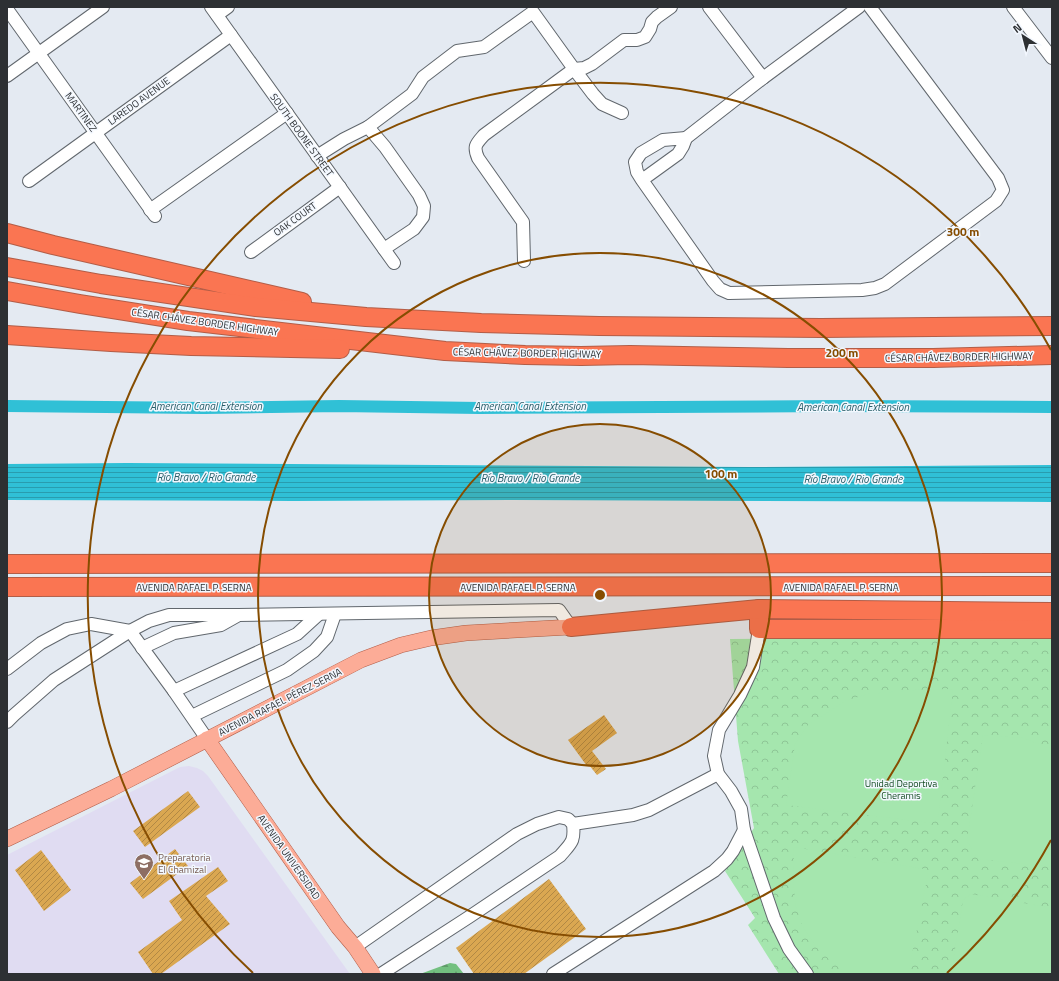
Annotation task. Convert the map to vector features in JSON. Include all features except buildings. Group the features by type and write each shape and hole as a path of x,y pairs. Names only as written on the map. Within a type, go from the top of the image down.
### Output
{"highway":[{"path":"7,226 53,245"},
{"path":"7,233 53,245 366,317"},
{"path":"7,267 101,284 256,307 366,317 481,323 598,326 822,328 1052,326"},
{"name":"CÉSAR CHÁVEZ BORDER HIGHWAY","path":"7,291 188,321 445,351 573,356 630,355 788,358 1052,356"},
{"path":"7,335 191,346 445,351"},
{"path":"7,564 1052,563"},
{"name":"AVENIDA RAFAEL P. SERNA","path":"7,588 1052,586"},
{"path":"571,627 759,609 1052,612"},
{"path":"759,609 759,629 1052,629"}],"main road":[{"name":"AVENIDA RAFAEL PÉREZ SERNA","path":"10,834 110,788 207,740 361,660 401,645 431,638 466,633 571,627"},
{"name":"AVENIDA UNIVERSIDAD","path":"207,740 338,927 373,974"}],"street":[{"path":"7,76 103,7"},
{"path":"214,11 228,7"},
{"path":"524,261 523,222 478,158 475,151 477,143 484,135 574,69 584,68 592,64 624,40 637,40 645,37 652,22 671,7"},
{"path":"709,7 763,78"},
{"path":"642,180 678,154 686,138 763,78 859,7"},
{"path":"686,138 663,140 641,153 635,162 637,172 720,289 729,293 862,290 875,288 885,284 996,201 1003,190 998,178 870,7"},
{"path":"1013,7 1052,58"},
{"name":"MARTINEZ","path":"7,9 153,213 286,113"},
{"path":"317,156 344,139 368,127 412,94 422,77 457,51 484,47 535,10 574,69 593,94 602,104 622,113"},
{"name":"SOUTH BOONE STREET","path":"214,11 394,263"},
{"name":"LAREDO AVENUE","path":"29,181 231,35"},
{"path":"368,127 385,147 419,195 424,206 423,217 414,229 384,249"},
{"name":"OAK COURT","path":"251,252 340,187"},
{"path":"7,722 54,680 130,630 149,621 169,616 559,610 571,627"},
{"path":"174,692 297,634 319,614"},
{"path":"192,716 287,670 314,651 327,637 335,614"},
{"path":"142,648 174,633 221,625 238,616"},
{"path":"7,669 41,643 67,630 91,624 130,630 192,716 207,740"},
{"path":"759,629 753,667 740,695 719,730 714,756 718,774 731,791 741,809 744,830 774,918 789,949 807,974"},
{"path":"573,824 633,815 649,810 718,774"},
{"path":"354,947 517,834 537,824 559,817 568,819 573,824 574,836 570,844 560,856 381,974"},
{"path":"553,974 714,871 733,851 744,830"}],"shaded area":[{"name":"Preparatoria El Chamizal","path":"189,766 203,771 208,776 350,974 7,974 7,855 180,767"}],"green space":[{"name":"Unidad Deportiva Cheramis","path":"1052,637 1052,974 779,974 748,925 755,918 725,871 754,828 738,741 730,639"},
{"path":"953,689 938,820 931,823 786,805 795,744 807,726 845,701 868,694 914,690"},
{"path":"983,735 1023,738 1052,749 1052,867 978,859 967,841"},
{"path":"794,847 924,869 928,874 908,974 847,974 815,945 803,927 796,907 793,879"},
{"path":"971,894 1052,908 1052,974 951,974 963,900"},
{"path":"450,963 456,964 464,974 420,974"}],"water":[{"name":"Río Bravo / Rio Grande","path":"127,463 749,467 1052,465 1052,502 7,500 7,464"}],"waterway":[{"name":"American Canal Extension","path":"7,406 204,408 339,406 480,408 835,406 1052,407"}],"place":[{"name":"Preparatoria El Chamizal","path":"144,880"}]}
